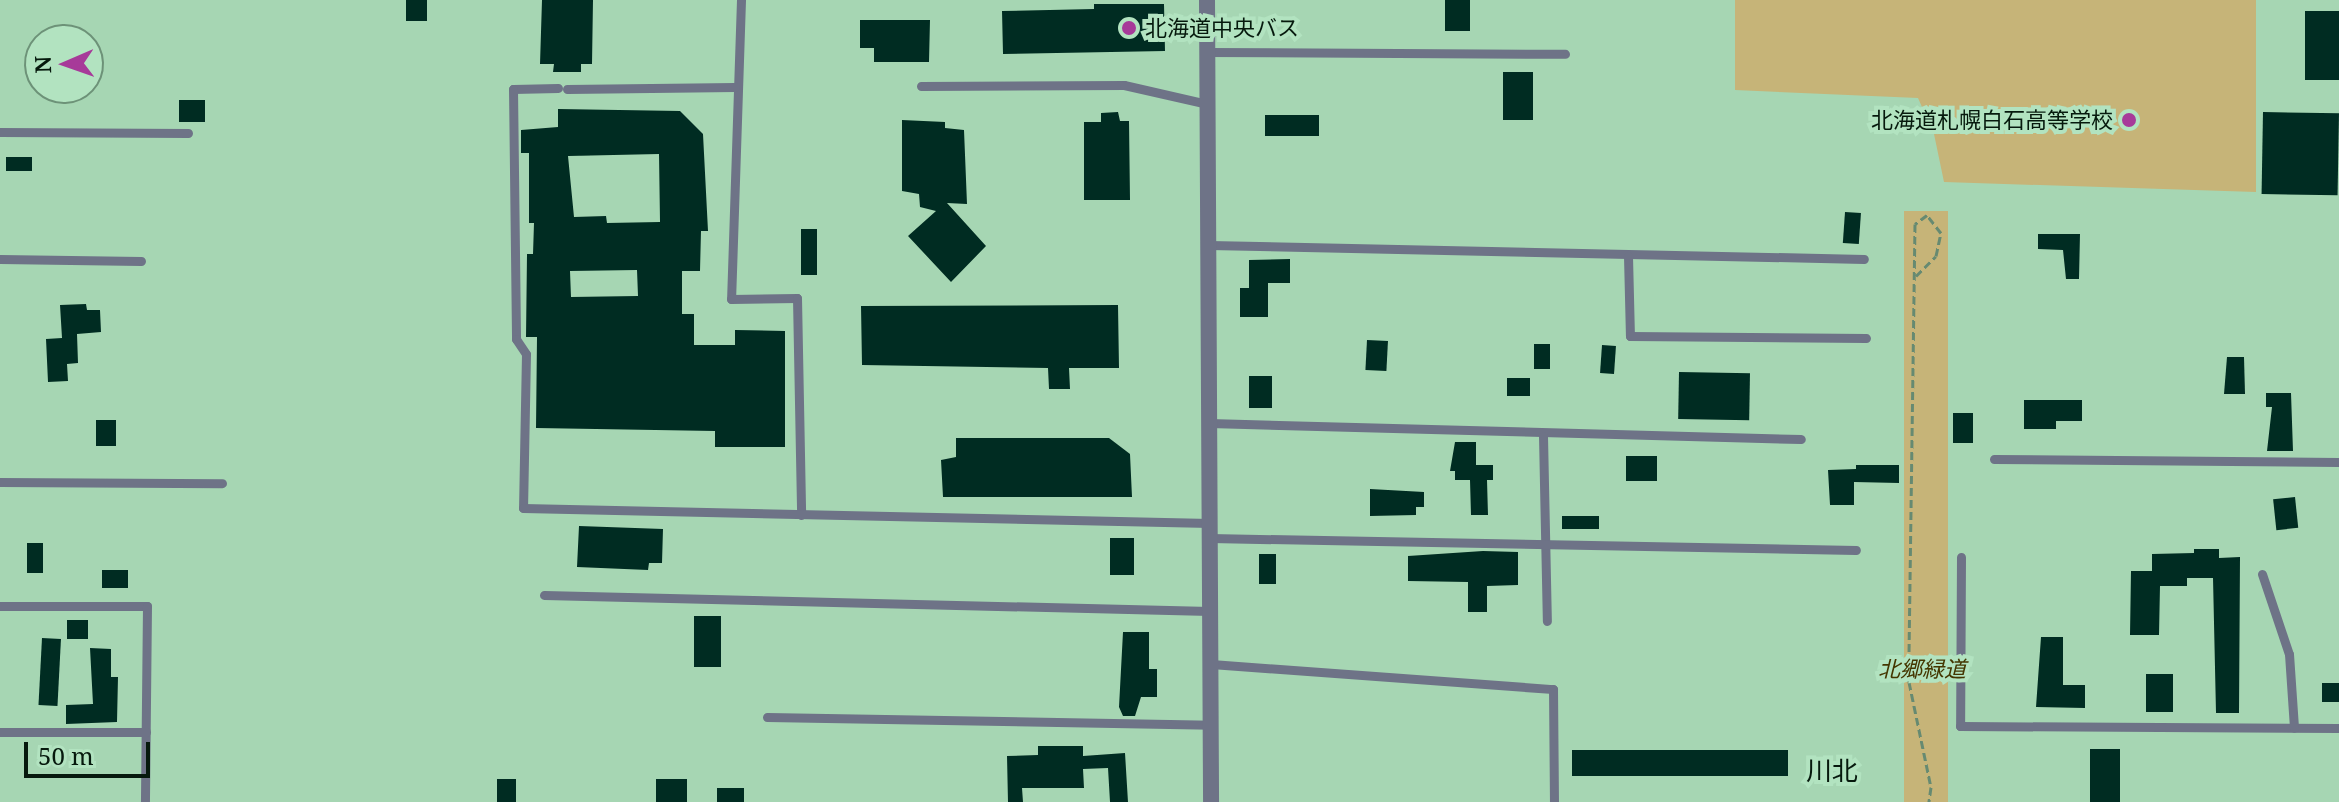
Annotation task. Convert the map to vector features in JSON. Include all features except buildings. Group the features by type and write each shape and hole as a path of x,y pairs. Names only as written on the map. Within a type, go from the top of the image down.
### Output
{"street":[{"path":"1207,0 1211,802"}],"lane":[{"path":"741,0 735,87 731,299 797,298 801,515"},
{"path":"1207,52 1565,54"},
{"path":"921,86 1124,85 1207,104"},
{"path":"735,87 513,89 516,339 526,354 523,508 801,515 1544,546 1856,550"},
{"path":"0,132 188,133"},
{"path":"1209,245 1864,259"},
{"path":"1628,256 1630,336 1866,338"},
{"path":"0,259 141,261"},
{"path":"1209,423 1543,436 1801,439"},
{"path":"1543,436 1547,621"},
{"path":"1994,459 2339,462"},
{"path":"0,482 222,483"},
{"path":"1961,557 1960,726 2339,728"},
{"path":"2262,574 2289,654 2294,728"},
{"path":"544,595 1210,611"},
{"path":"0,606 147,606 145,802"},
{"path":"1211,664 1553,689 1554,802"},
{"path":"767,717 1211,725"},
{"path":"0,732 146,732"}],"path":[{"path":"1916,276 1936,256 1941,233 1927,215 1915,224 1909,682 1931,787 1929,802"}],"green space":[{"name":"北海道札幌白石高等学校","path":"1735,0 2256,0 2256,192 1944,182 1934,134 1918,98 1735,90"},
{"name":"北郷緑道","path":"1904,211 1948,211 1948,802 1904,802"}],"place":[{"name":"北海道中央バス","path":"1129,28"},
{"name":"北海道札幌白石高等学校","path":"2129,120"}],"district":[{"name":"川北","path":"1832,771"}]}
